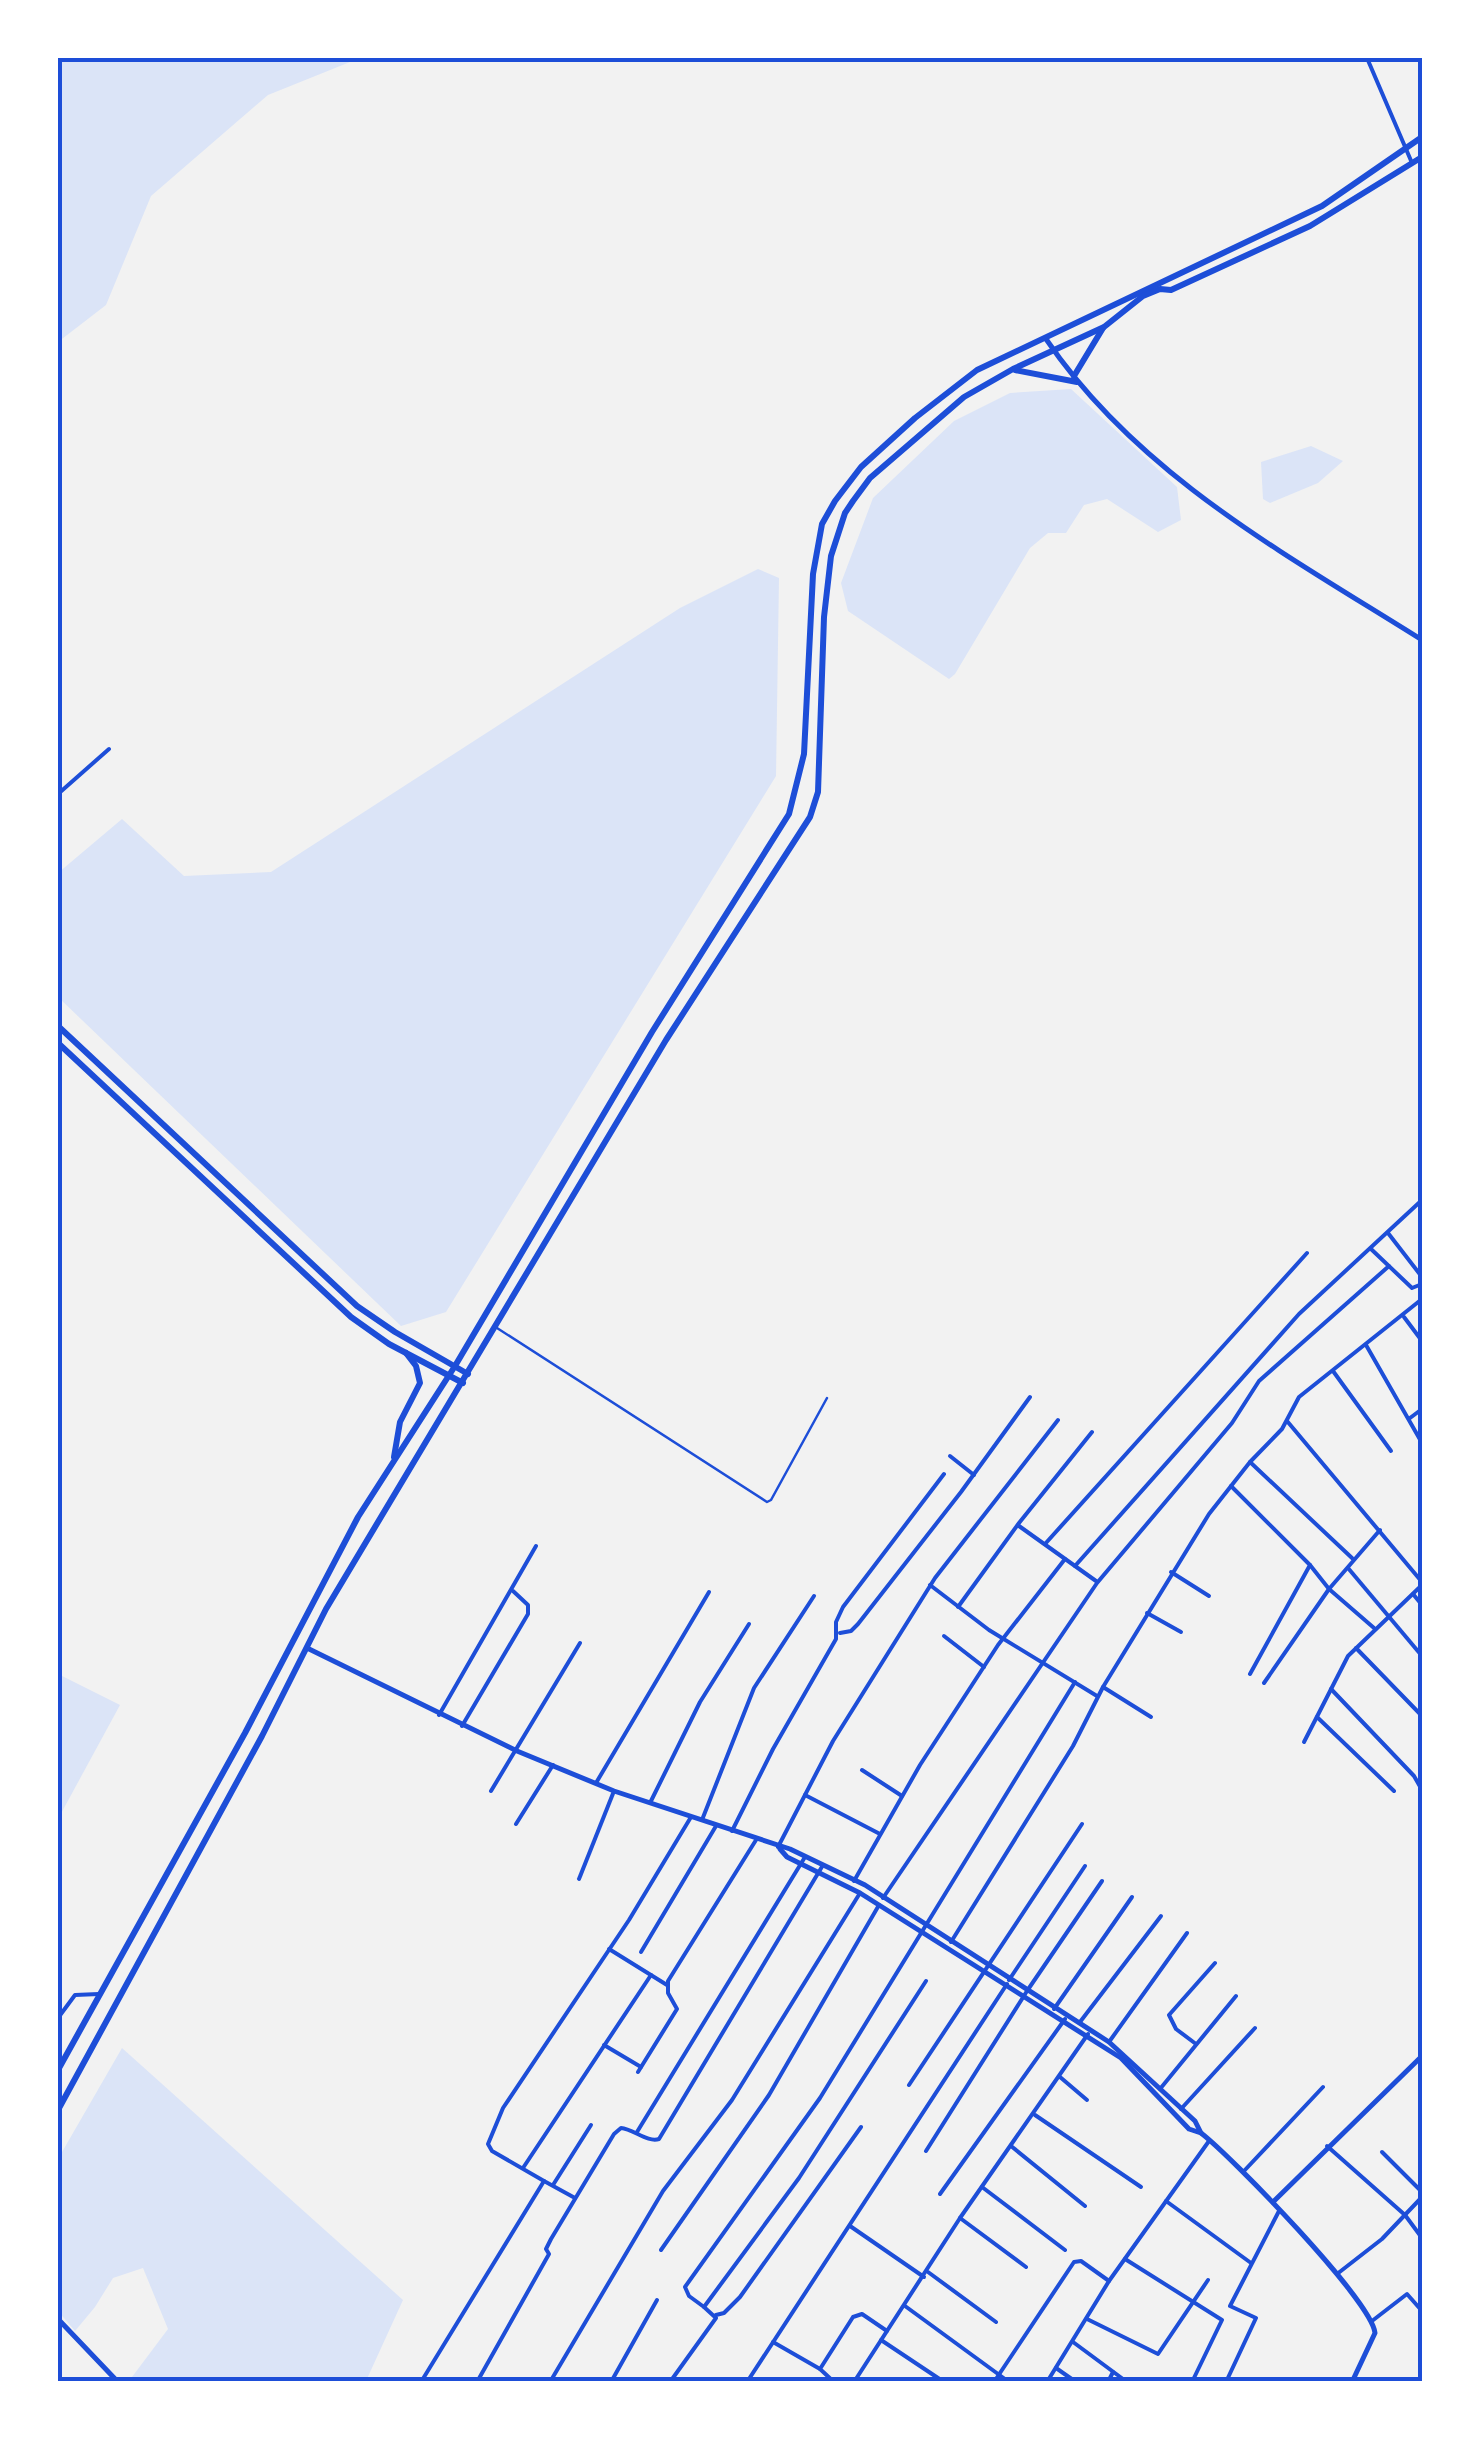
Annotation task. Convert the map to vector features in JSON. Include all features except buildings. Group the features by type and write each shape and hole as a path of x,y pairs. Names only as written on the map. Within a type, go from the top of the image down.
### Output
{"main road":[{"path":"58,2070 358,1517 455,1366 565,1175 789,814 804,754 809,614 822,524 835,501 861,468 915,418 977,370 1322,206 1422,137"},
{"path":"58,2110 326,1610 666,1040 810,816 818,792 824,616 836,536 845,513 862,489 934,420 964,397 1013,369 1104,327 1142,296 1160,289 1171,290 1310,226 1422,157"},
{"path":"1013,369 1076,378 1104,327"},
{"path":"809,614 824,616"},
{"path":"58,1026 356,1306 468,1374"},
{"path":"58,1044 351,1317 406,1353 463,1383"},
{"path":"394,1458 396,1433 420,1383 416,1366 406,1353"},
{"path":"250,1722 266,1728"}],"street":[{"path":"1367,58 1413,164"},
{"path":"1046,339 1126,431 1219,512 1422,640"},
{"path":"58,792 109,748"},
{"path":"1075,1566 1299,1314 1422,1200"},
{"path":"1388,1233 1422,1277"},
{"path":"951,1942 1073,1746 1171,1572 1231,1486 1287,1421 1299,1397 1422,1299 1371,1248"},
{"path":"1045,1544 1307,1253"},
{"path":"661,2250 769,2095 881,1902 1098,1583 1232,1423 1260,1381 1388,1266"},
{"path":"1414,1288 1422,1284"},
{"path":"1404,1316 1422,1341"},
{"path":"1366,1345 1422,1443"},
{"path":"1332,1371 1392,1451"},
{"path":"838,1633 858,1624 1030,1397"},
{"path":"1409,1418 1422,1409"},
{"path":"778,1847 833,1741 930,1585 1058,1420"},
{"path":"1287,1421 1422,1583 1356,1648 1304,1742"},
{"path":"958,1606 1092,1432"},
{"path":"950,1456 974,1475"},
{"path":"1250,1462 1354,1559"},
{"path":"732,1831 838,1633 836,1622 843,1608 944,1474"},
{"path":"1231,1486 1329,1589 1375,1629"},
{"path":"1018,1526 1098,1583"},
{"path":"1264,1682 1329,1589 1380,1530"},
{"path":"439,1715 536,1546"},
{"path":"854,1881 984,1666 1065,1559"},
{"path":"1250,1674 1310,1565"},
{"path":"1347,1568 1422,1656"},
{"path":"1171,1572 1208,1596"},
{"path":"930,1585 1002,1639 1098,1696"},
{"path":"462,1726 529,1610 511,1590"},
{"path":"596,1783 710,1592"},
{"path":"1413,1594 1422,1605"},
{"path":"702,1820 754,1688 814,1596"},
{"path":"1147,1612 1181,1632"},
{"path":"651,1801 700,1702 749,1624"},
{"path":"944,1636 984,1666"},
{"path":"491,1791 580,1643"},
{"path":"307,1648 516,1750 614,1790 778,1847 881,1902"},
{"path":"1356,1648 1422,1716"},
{"path":"716,2315 689,2296 685,2287 820,2098 1075,1682"},
{"path":"1103,1687 1151,1717"},
{"path":"1331,1690 1414,1776 1422,1790"},
{"path":"1317,1717 1394,1792"},
{"path":"516,1824 553,1765"},
{"path":"862,1770 902,1796"},
{"path":"578,1879 614,1790"},
{"path":"805,1795 880,1834"},
{"path":"575,2198 492,2151 488,2144 490,2133 691,1816"},
{"path":"909,2085 1082,1824"},
{"path":"641,1952 716,1826"},
{"path":"667,1985 756,1840"},
{"path":"637,2132 803,1860"},
{"path":"747,2382 1085,1866"},
{"path":"821,1869 854,1881 986,1967"},
{"path":"477,2382 549,2254 546,2249 550,2239 614,2134 620,2128 651,2140 659,2139 821,1869"},
{"path":"926,2152 1025,1993 1102,1881"},
{"path":"550,2382 663,2192 732,2100 860,1893"},
{"path":"1054,2009 1132,1896"},
{"path":"1080,2022 1161,1916"},
{"path":"926,1929 1089,2033 1121,2058 1189,2129 1201,2133 1244,2171 1337,2274 1372,2321 1375,2333 1352,2382"},
{"path":"1109,2042 1187,1934"},
{"path":"604,2045 640,2070 677,2010 667,1985 610,1949"},
{"path":"1196,2044 1176,2029 1169,2015 1215,1963"},
{"path":"523,2168 651,1974"},
{"path":"704,2306 799,2178 926,1981"},
{"path":"1025,1993 1109,2042 1195,2121 1201,2133"},
{"path":"58,2018 75,1994 98,1994"},
{"path":"1160,2089 1236,1996"},
{"path":"940,2194 1066,2018"},
{"path":"1181,2109 1255,2028"},
{"path":"854,2382 960,2218 1089,2033"},
{"path":"1273,2202 1422,2056"},
{"path":"1060,2077 1087,2100"},
{"path":"1244,2171 1323,2086"},
{"path":"58,2088 66,2092"},
{"path":"1035,2115 1141,2187"},
{"path":"553,2185 591,2125"},
{"path":"670,2382 716,2315 724,2313 740,2296 860,2128"},
{"path":"1047,2382 1109,2281 1210,2140"},
{"path":"1011,2146 1085,2206"},
{"path":"1327,2146 1405,2216 1422,2238"},
{"path":"1337,2274 1375,2245 1422,2195 1409,2175 1382,2152"},
{"path":"421,2382 544,2180"},
{"path":"982,2187 1065,2250"},
{"path":"1166,2200 1252,2264"},
{"path":"1226,2382 1256,2318 1230,2306 1279,2210"},
{"path":"960,2218 1026,2267"},
{"path":"850,2226 996,2322"},
{"path":"1125,2259 1222,2320 1192,2382"},
{"path":"994,2382 1074,2262 1081,2262 1109,2281"},
{"path":"1088,2319 1158,2354 1208,2280"},
{"path":"1372,2321 1408,2294 1422,2311"},
{"path":"610,2382 658,2300"},
{"path":"905,2306 1010,2382"},
{"path":"820,2369 857,2314 887,2332"},
{"path":"58,2321 116,2382"},
{"path":"881,2340 944,2382"},
{"path":"773,2342 820,2369 834,2382"},
{"path":"1073,2342 1126,2382"},
{"path":"1056,2368 1076,2382"},
{"path":"1108,2382 1114,2372"}],"lane":[{"path":"496,1327 767,1502 772,1500 800,1453 828,1398"}],"shaded area":[{"path":"58,58 360,58 268,95 151,196 106,305 58,342"},
{"path":"1071,389 1177,487 1181,520 1158,532 1107,499 1084,505 1066,533 1048,533 1030,548 949,679 848,611 841,583 873,498 954,421 1010,393"},
{"path":"1311,446 1343,461 1318,483 1270,503 1263,499 1261,462"},
{"path":"758,569 779,578 776,776 446,1312 401,1326 58,997 58,873 122,819 184,876 271,872 680,608"},
{"path":"58,1674 120,1705 58,1819"},
{"path":"122,2048 403,2300 366,2381 129,2381 168,2329 143,2268 113,2278 75,2331 58,2311 58,2159"}]}
